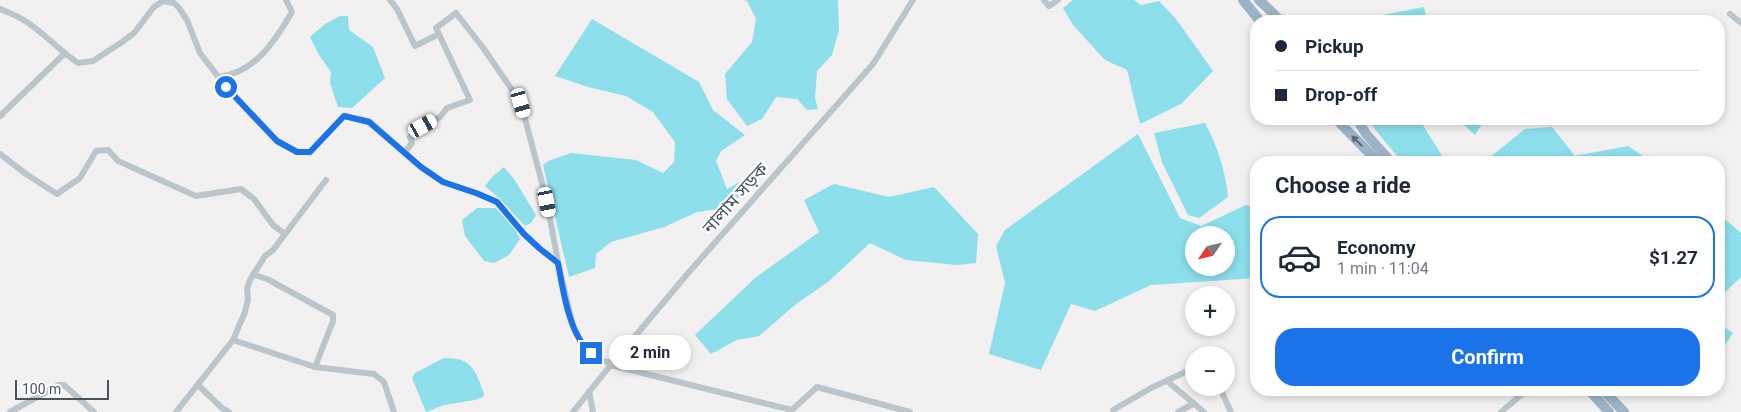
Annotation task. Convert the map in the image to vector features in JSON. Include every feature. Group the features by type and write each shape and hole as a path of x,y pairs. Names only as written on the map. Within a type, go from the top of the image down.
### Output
{"highway":[{"path":"1243,0 1255,15"},
{"path":"1260,0 1275,15"},
{"path":"1342,125 1372,156"},
{"path":"1361,125 1386,156"},
{"path":"1594,396 1608,412"},
{"path":"1609,396 1624,412"}],"street":[{"path":"218,77 231,75 257,60 270,46 292,12 286,0"},
{"path":"390,0 397,9 415,46 439,34"},
{"name":"নালাম সড়ক","path":"573,412 695,265 815,132 873,64 913,0"},
{"path":"1044,0 1048,6 1058,0"},
{"path":"0,9 22,19 46,37 64,54 78,63 93,61 134,34 154,6 163,1 174,4 187,20 200,53 218,77 277,141 297,152 310,152 344,116 369,122 421,167 443,182 497,202 524,234 558,263"},
{"path":"405,152 412,143 410,137 423,126 440,117 447,108 470,100 436,28 456,13 484,49 521,103 545,194 558,263 573,326 583,347 599,360 611,364 792,410 817,387 910,412"},
{"path":"1730,14 1741,23"},
{"path":"0,116 64,54"},
{"path":"0,154 26,174 58,194 80,178 96,151 108,150 118,161 196,196 241,188 254,199 273,225 286,234"},
{"path":"176,412 233,340 245,312 248,298 247,288 253,274 286,234 326,180"},
{"path":"253,274 269,280 333,314 333,321 315,367"},
{"path":"233,340 315,367 374,374 384,382 394,412"},
{"path":"1114,412 1113,410 1185,372"},
{"path":"1167,381 1204,412"},
{"path":"10,412 59,385 64,385 94,412"},
{"path":"198,385 222,408 229,412"},
{"path":"589,391 593,412"},
{"path":"1224,396 1231,412"},
{"path":"1501,412 1520,396"},
{"path":"1178,412 1193,404"}],"water":[{"path":"744,0 838,0 839,30 832,55 817,71 815,98 818,109 807,110 797,99 776,97 762,119 747,126 727,99 725,74 752,42 756,19 747,1"},
{"path":"1073,0 1134,0 1141,5 1159,1 1176,19 1213,71 1181,104 1140,124 1127,70 1105,60 1073,25 1063,8"},
{"path":"1424,7 1426,15 1383,15"},
{"path":"340,16 348,16 349,30 373,47 385,78 352,108 338,107 330,83 331,72 319,55 310,37 325,24"},
{"path":"592,19 699,82 713,110 745,135 721,151 716,161 727,189 746,178 763,175 727,208 697,212 664,227 611,242 596,254 595,268 569,277 543,165 548,161 571,153 636,160 663,173 674,162 675,142 653,112 626,96 588,87 555,76"},
{"path":"1205,123 1220,159 1228,197 1199,218 1188,215 1162,162 1154,133"},
{"path":"1371,125 1423,125 1442,156 1397,156"},
{"path":"1464,125 1481,125 1475,135"},
{"path":"1552,127 1575,156 1491,156 1525,129"},
{"path":"1138,134 1180,218 1201,226 1246,205 1250,206 1250,278 1151,285 1095,311 1071,304 1041,370 989,354 1005,283 996,246 1005,230"},
{"path":"1628,146 1643,156 1575,156"},
{"path":"504,167 514,179 536,215 531,223 525,226 485,186"},
{"path":"834,184 889,197 934,187 978,234 976,263 957,265 906,260 870,243 828,282 796,304 759,336 737,340 711,354 695,335 755,278 819,232 804,200"},
{"path":"477,208 496,208 516,231 520,239 509,255 494,263 484,261 465,236 462,220"},
{"path":"1725,219 1741,233 1741,277 1725,292"},
{"path":"1725,328 1733,333 1725,345"},
{"path":"444,358 461,360 472,367 484,394 483,397 444,405 426,412 412,378 415,373"}],"route":[{"path":"226,87 277,141 297,152 310,152 344,116 369,122 421,167 443,182 497,202 524,234 558,263 573,326 583,347 591,353"}]}
